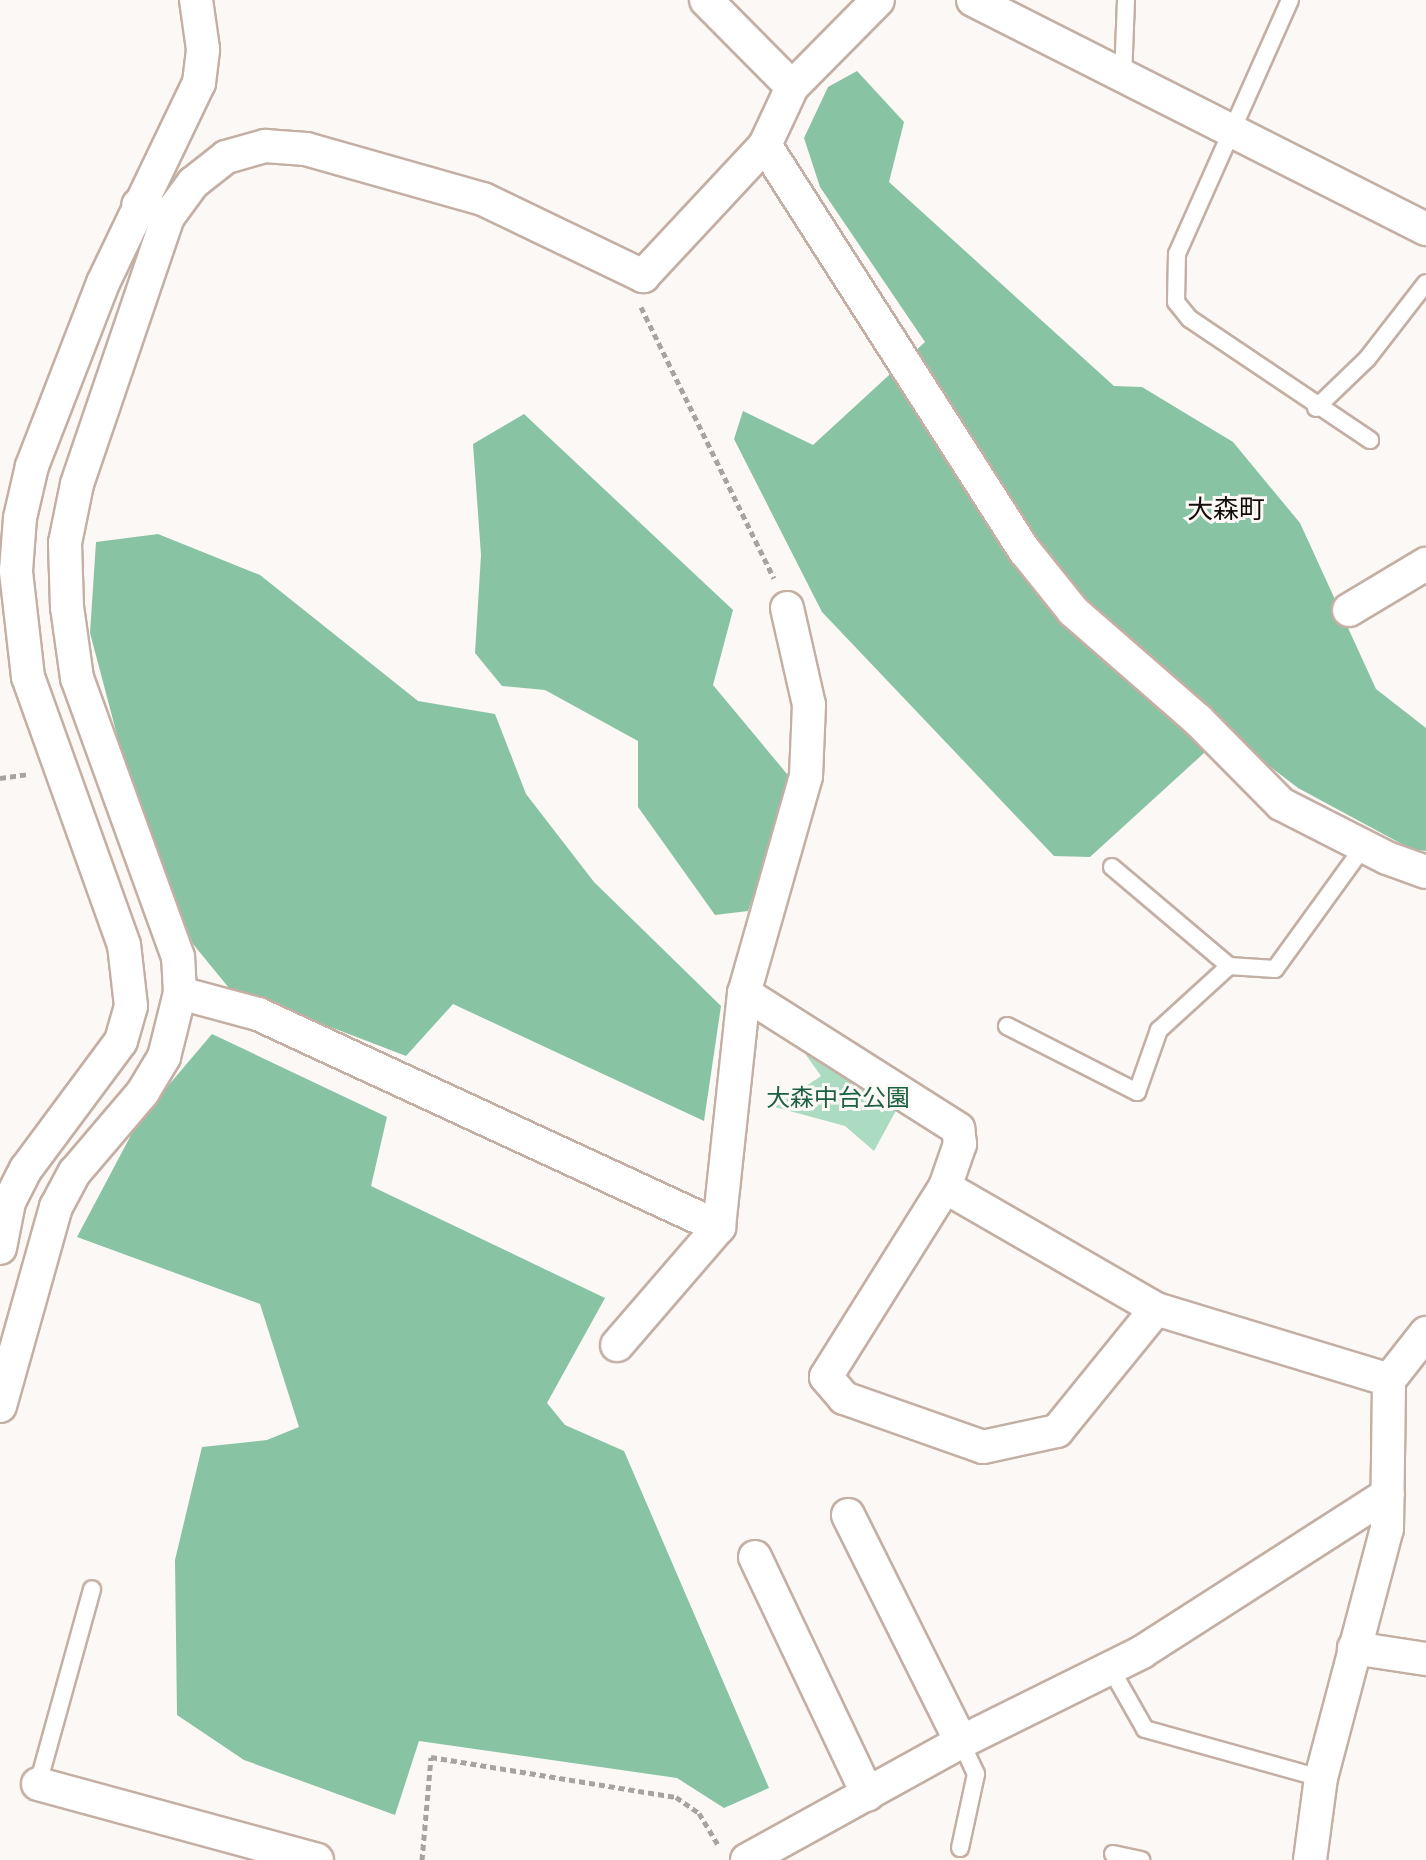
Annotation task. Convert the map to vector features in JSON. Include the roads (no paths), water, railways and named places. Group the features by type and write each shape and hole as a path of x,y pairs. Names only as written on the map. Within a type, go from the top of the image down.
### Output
{"street":[{"path":"0,1248 9,1202 26,1169 121,1041 131,1006 124,945 28,677 16,571 32,466 138,205 199,83 203,49 196,0"},
{"path":"706,0 792,87"},
{"path":"0,1406 56,1207 75,1172 143,1092 164,1057 180,993 178,957 77,678 65,543 77,484 168,217 193,183 226,157 265,146 306,149 483,199 643,276 765,145 792,87 878,0"},
{"path":"973,0 1228,133 1426,229"},
{"path":"765,145 1025,551 1073,611 1198,720 1281,804 1364,846 1426,872"},
{"path":"138,205 168,217"},
{"path":"1349,610 1426,564"},
{"path":"617,1345 719,1227 744,993 806,776 809,705 787,608"},
{"path":"180,993 258,1014 719,1227"},
{"path":"744,993 958,1129 960,1144 945,1187 826,1377 844,1398 983,1447 1057,1431 1156,1309"},
{"path":"945,1187 1156,1309 1389,1380"},
{"path":"1310,1860 1321,1778 1354,1648 1375,1583 1388,1494 1389,1380 1426,1333"},
{"path":"733,1854 868,1795 961,1742 1111,1669 1388,1494"},
{"path":"848,1515 961,1742"},
{"path":"755,1557 868,1795"},
{"path":"1354,1648 1426,1659"},
{"path":"38,1784 317,1860"}],"lane":[{"path":"1123,79 1126,0"},
{"path":"1290,0 1228,133 1177,254 1176,302 1190,319 1316,408 1370,440"},
{"path":"1316,408 1367,359 1426,283"},
{"path":"1112,867 1229,966 1275,969 1364,846"},
{"path":"1007,1026 1137,1092 1159,1030 1229,966"},
{"path":"38,1784 92,1589"},
{"path":"1111,1669 1145,1729 1321,1778"},
{"path":"960,1848 976,1774 961,1742"},
{"path":"1113,1854 1141,1860"}],"district":[{"name":"大森町","path":"1226,509"}],"park label":[{"name":"大森中台公園","path":"838,1098"}]}
